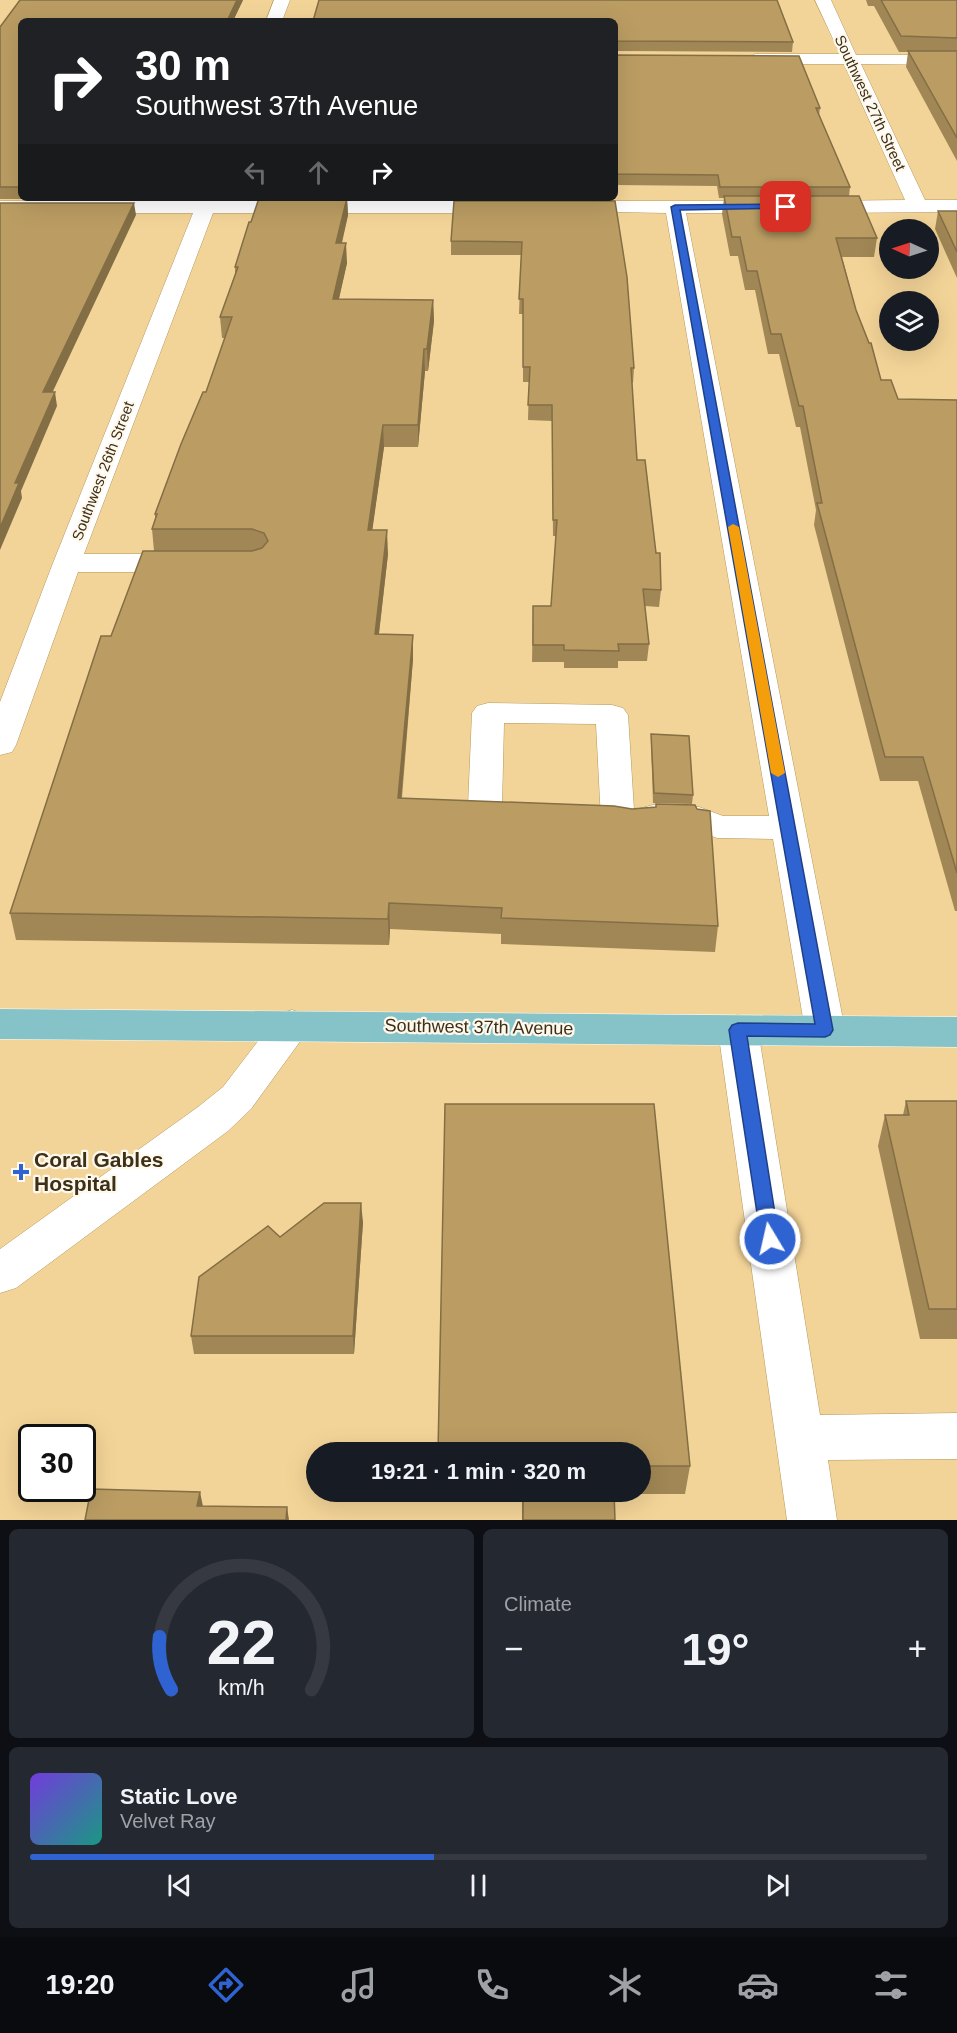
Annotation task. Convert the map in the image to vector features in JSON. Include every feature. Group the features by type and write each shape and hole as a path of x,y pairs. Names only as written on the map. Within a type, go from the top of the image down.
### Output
{"main road":[{"name":"Southwest 37th Avenue","path":"0,1024 957,1032"}],"street":[{"path":"275,18 282,0"},
{"name":"Southwest 27th Street","path":"823,0 918,206"},
{"path":"741,59 957,60"},
{"path":"0,207 207,202 520,207"},
{"name":"Southwest 26th Street","path":"0,745 207,202"},
{"path":"556,207 957,206"},
{"path":"675,207 825,1030"},
{"path":"68,563 207,564"},
{"path":"485,806 488,713 612,715 618,820 637,827 653,816 699,818 712,833 788,828"},
{"path":"0,1274 213,1119 237,1098 292,1025"},
{"path":"738,1030 812,1520"},
{"path":"800,1438 957,1436"}],"building":[{"path":"20,0 237,0 228,18 18,18 18,187 0,187 0,27"},
{"path":"319,0 777,0 793,42 618,41 618,18 314,18"},
{"path":"881,0 957,0 957,38 901,36"},
{"path":"908,51 957,51 957,138"},
{"path":"618,55 799,56 820,108 816,108 850,187 720,187 718,175 618,174"},
{"path":"724,196 859,196 877,238 836,238 856,310 869,343 871,343 881,380 891,380 898,399 957,400 957,873 923,757 885,757 817,503 822,503 803,406 799,406 781,334 771,334 757,271 747,271 740,237 732,237"},
{"path":"258,201 346,201 336,243 346,243 333,299 433,300 427,349 424,349 418,425 383,425 368,530 387,530 375,634 413,635 398,798 614,806 632,809 656,807 656,804 695,805 697,809 710,811 718,926 501,918 502,908 389,903 388,919 10,913 101,636 111,636 143,551 252,551 262,548 268,541 264,533 252,529 152,529 157,514 155,514 181,444 203,392 206,392 232,317 220,317 238,267 235,267 249,222 251,222"},
{"path":"454,201 615,201 627,277 634,368 631,368 637,460 645,460 656,553 660,553 661,590 643,589 649,644 618,644 619,651 564,650 564,645 533,645 533,606 551,606 557,520 553,520 552,405 528,405 530,367 523,367 523,299 519,299 522,242 451,241"},
{"path":"0,203 134,203 43,392 55,392 15,483 19,483 0,528"},
{"path":"938,211 957,211 957,252"},
{"path":"651,734 689,736 693,795 654,793"},
{"path":"906,1101 957,1101 957,1309 929,1309 885,1115 909,1115"},
{"path":"445,1104 654,1104 690,1466 651,1466 651,1442 438,1442"},
{"path":"324,1203 361,1203 353,1336 191,1336 199,1277 268,1226 280,1237"},
{"path":"96,1489 200,1492 197,1506 287,1507 286,1520 85,1520 88,1502 96,1502"},
{"path":"523,1502 614,1502 615,1520 523,1520"}],"slow traffic":[{"path":"733,527 778,773"}],"place":[{"name":"Coral Gables Hospital","path":"21,1172"}],"route":[{"path":"770,1239 738,1030 825,1030 675,207 786,207"}]}
